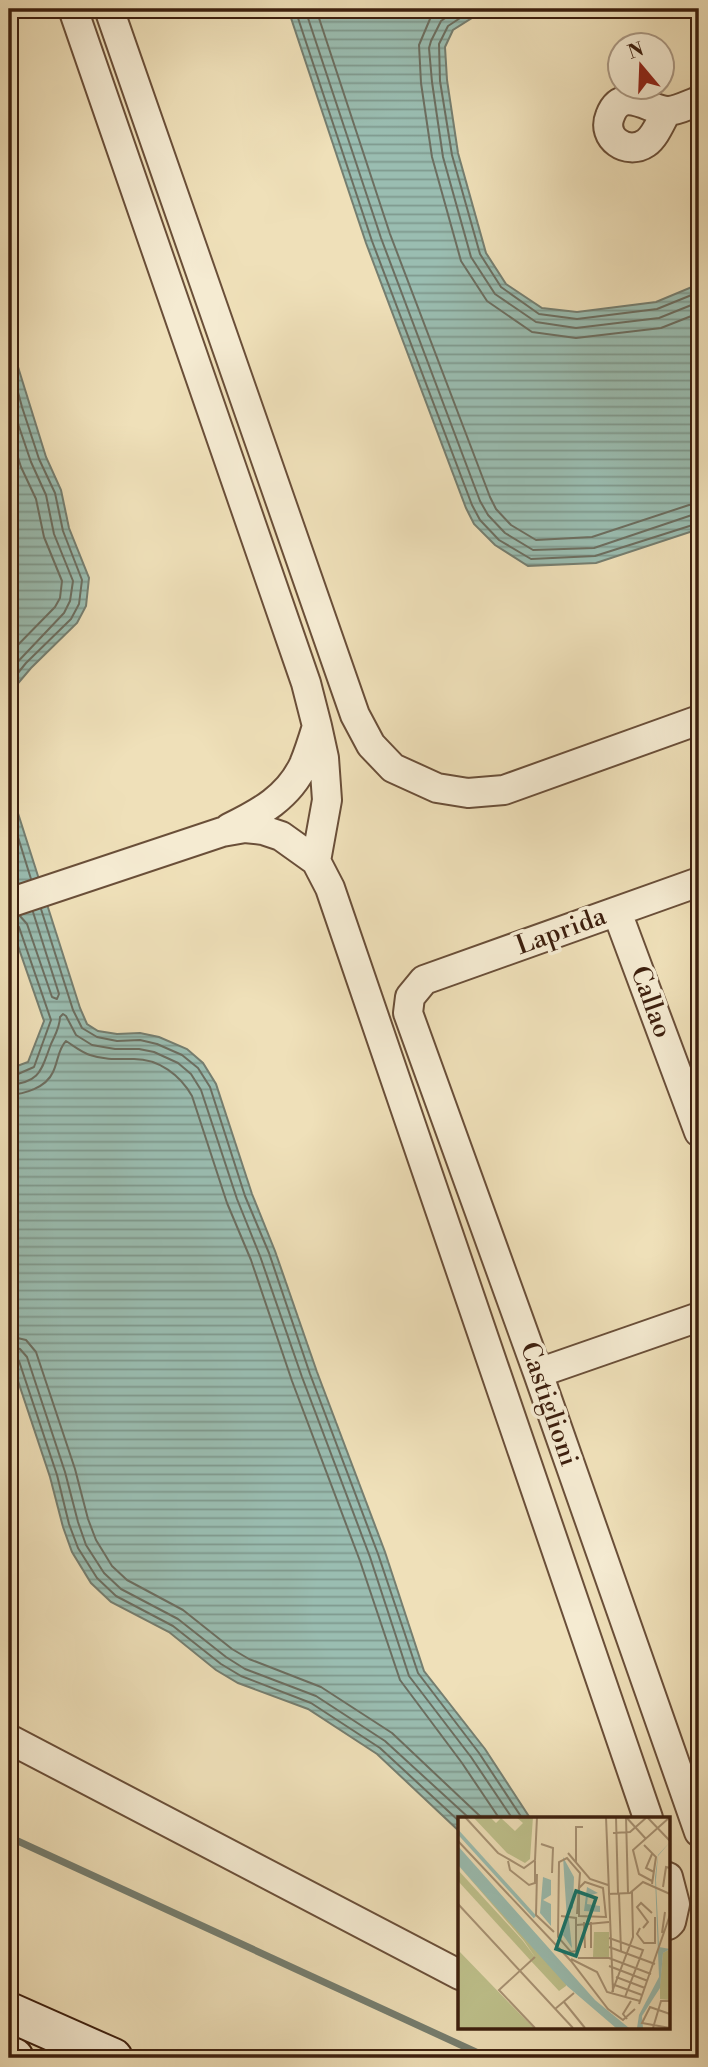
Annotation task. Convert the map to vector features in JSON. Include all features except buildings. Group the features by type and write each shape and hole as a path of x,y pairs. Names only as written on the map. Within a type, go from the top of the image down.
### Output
{"main road":[{"path":"9,2012 113,2058"},
{"path":"9,2056 14,2058"}],"street":[{"path":"73,9 306,683 324,758 327,800 316,861"},
{"path":"109,9 355,715 371,745 393,768 437,788 468,793 504,790 699,720"},
{"path":"667,111 699,101"},
{"path":"222,832 279,799 304,765 317,726"},
{"path":"9,903 222,832 245,828 281,836 316,861 330,888 648,1817"},
{"name":"Laprida","path":"424,980 699,882"},
{"name":"Callao","path":"617,912 699,1132"},
{"name":"Castiglioni","path":"424,980 410,997 408,1013 538,1373 690,1779 699,1830"},
{"path":"538,1373 699,1317"},
{"path":"9,1739 458,1974"},
{"path":"670,1885 675,1904 670,1923"}],"water":[{"path":"288,9 492,9 480,13 453,30 445,47 458,153 486,253 506,284 542,308 577,312 656,302 699,284 699,529 596,563 528,566 495,545 474,524 366,243"},
{"path":"9,338 46,457 61,490 69,528 89,578 86,606 77,623 9,694"},
{"path":"9,785 87,1024 98,1031 140,1033 159,1037 187,1049 203,1063 216,1084 252,1194 385,1552 424,1671 485,1749 529,1817 458,1817 458,1830 377,1754 308,1709 238,1683 216,1670 169,1632 111,1602 91,1583 72,1552 9,1354 9,1069 28,1062 44,1021 9,920"}],"waterway":[{"path":"9,1837 489,2058"}]}
